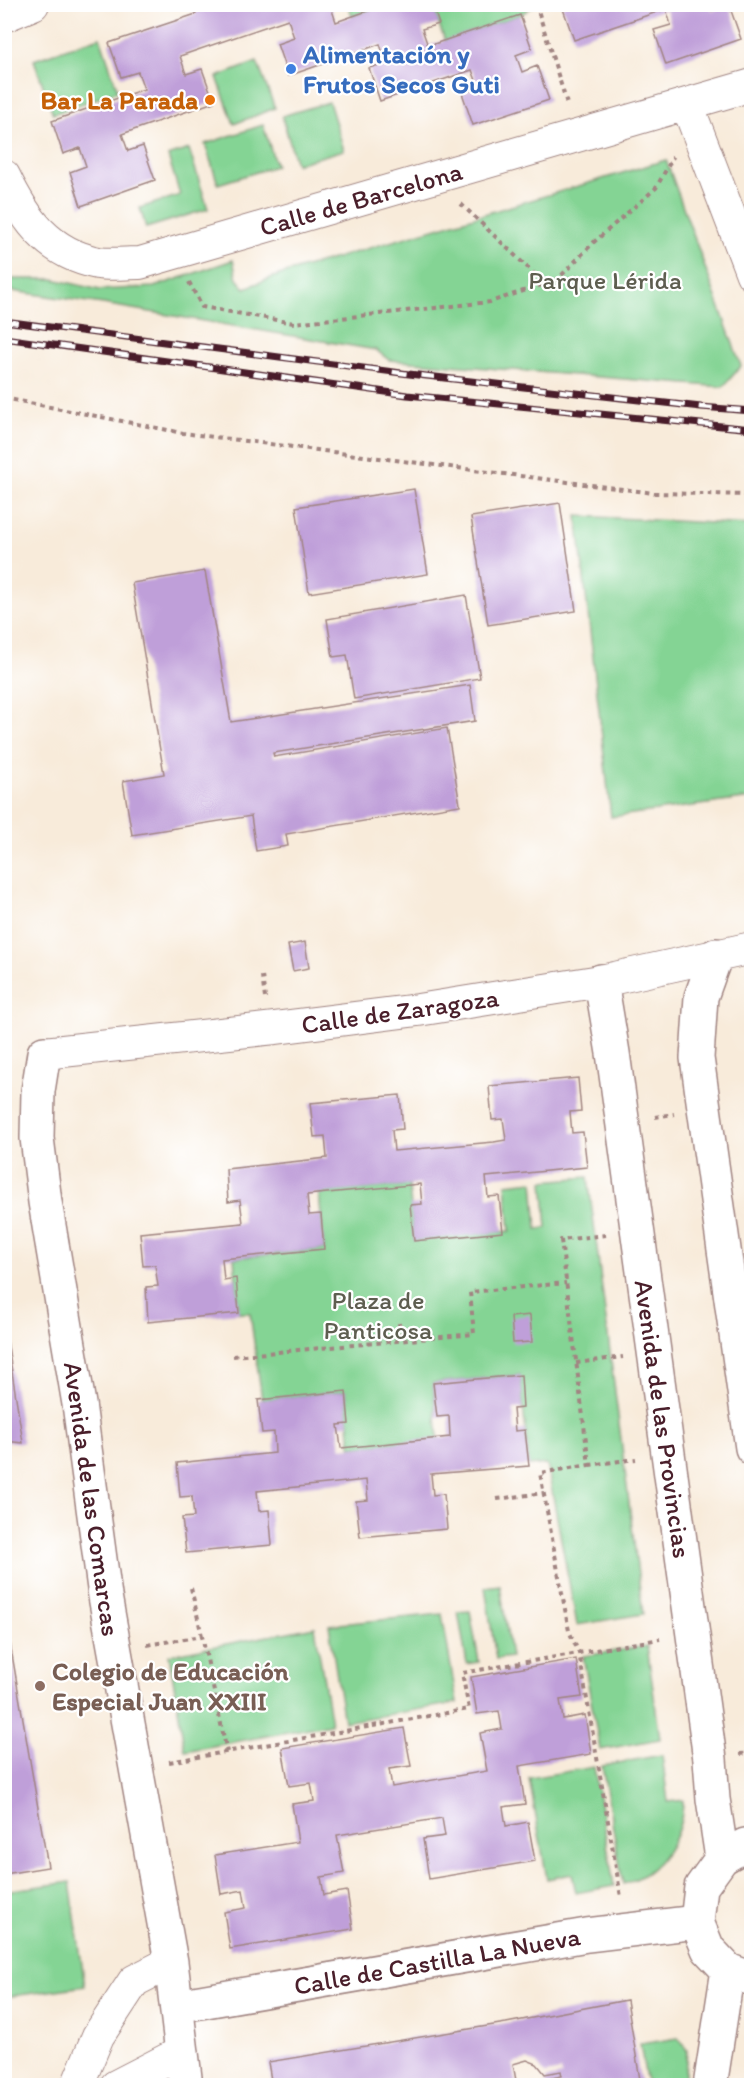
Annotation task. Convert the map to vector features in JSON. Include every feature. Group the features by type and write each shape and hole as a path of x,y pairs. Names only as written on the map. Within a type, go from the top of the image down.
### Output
{"main road":[{"path":"716,955 701,997 697,1058 752,1448"},
{"name":"Avenida de las Provincias","path":"601,981 693,1633 722,1858"},
{"name":"Avenida de las Comarcas","path":"44,1053 38,1091 37,1138 45,1202 79,1404 105,1596 171,1962 186,2085"},
{"path":"710,2085 740,1975 708,1949 697,1922 701,1887 722,1858 745,1845 752,1844"},
{"name":"Calle de Castilla La Nueva","path":"177,2007 587,1935 697,1922"}],"street":[{"path":"4,16 33,4"},
{"name":"Calle de Barcelona","path":"4,176 19,205 43,236 69,255 100,263 140,263 577,136 690,112 752,85"},
{"path":"690,112 752,274"},
{"name":"Calle de Zaragoza","path":"44,1053 275,1028 547,991 752,948"},
{"path":"77,2085 98,2036 135,1981 171,1962"},
{"path":"116,2085 182,2052"}],"path":[{"path":"536,4 577,136"},
{"path":"174,254 202,307 294,323 490,302 557,280 594,242 656,188 690,112"},
{"path":"434,178 545,284"},
{"path":"4,399 183,433 654,493 752,495"},
{"path":"622,1122 704,1110"},
{"path":"589,1465 561,1240 637,1231"},
{"path":"233,1356 474,1334 470,1292 566,1283"},
{"path":"399,1323 401,1341"},
{"path":"576,1363 654,1354"},
{"path":"627,1931 579,1653 569,1630 540,1473 668,1455"},
{"path":"497,1499 544,1493"},
{"path":"191,1588 227,1752"},
{"path":"135,1768 469,1709 462,1673 693,1633"},
{"path":"115,1651 202,1636"}],"green space":[{"path":"348,4 387,5 352,16"},
{"path":"432,5 535,5 520,15 445,41"},
{"path":"100,37 118,91 53,114 34,60"},
{"path":"257,62 275,108 234,124 217,77"},
{"path":"329,102 344,150 296,164 282,116"},
{"path":"263,125 276,166 218,184 205,144"},
{"path":"189,149 208,209 146,228 140,208 180,195 168,156"},
{"name":"Parque Lérida","path":"666,160 741,366 723,387 389,360 376,350 103,304 5,290 5,279 53,279 100,290 154,287 233,260 237,279 245,288 279,275"},
{"path":"577,516 751,525 751,798 611,817"},
{"name":"Plaza de Panticosa","path":"588,1177 643,1614 577,1625 547,1464 529,1466 520,1375 433,1383 438,1439 351,1447 346,1391 262,1400 250,1313 239,1313 234,1258 324,1249 319,1193 409,1185 414,1240 510,1231 506,1184 533,1181 537,1229 547,1228 543,1181"},
{"path":"500,1585 511,1657 496,1659 485,1587"},
{"path":"470,1611 479,1662 467,1664 458,1612"},
{"path":"442,1614 457,1703 344,1722 329,1625"},
{"path":"315,1627 331,1724 185,1751 169,1655"},
{"path":"647,1646 660,1739 600,1750 583,1656"},
{"path":"662,1755 668,1802 683,1800 679,1827 674,1840 658,1863 648,1872 623,1884 602,1766"},
{"path":"594,1767 614,1886 576,1893 572,1874 547,1879 529,1778"},
{"path":"70,1882 85,1986 5,1997 5,1891"},
{"path":"678,2038 687,2050 684,2085 647,2085 640,2044"}],"building":[{"path":"193,4 330,4 336,22 387,4 432,4 439,24 422,29 428,46 520,15 532,49 516,55 522,72 537,66 549,100 473,125 462,93 479,88 472,70 380,101 369,68 386,63 380,44 288,76 277,44 294,38 288,19 180,56 186,74 202,69 214,102 122,134 128,151 143,146 155,180 81,206 70,172 86,166 80,148 63,154 52,121 144,89 138,72 121,77 109,43 196,14"},
{"path":"568,4 709,4 712,11 729,5 741,39 666,65 654,30 671,25 666,9 574,40 562,6"},
{"path":"414,489 428,574 309,593 296,507"},
{"path":"560,503 576,611 488,625 471,517"},
{"path":"205,571 231,722 470,685 475,721 273,753 274,757 447,728 460,805 286,834 288,846 256,851 251,816 132,835 123,781 164,774 132,583"},
{"path":"466,595 480,678 354,699 347,655 333,657 327,619"},
{"path":"305,942 309,968 293,971 288,945"},
{"path":"578,1078 581,1111 570,1112 572,1133 583,1132 587,1167 486,1177 488,1197 499,1196 503,1232 414,1241 410,1205 422,1204 420,1184 307,1195 309,1215 321,1214 324,1249 222,1259 224,1280 236,1278 239,1313 148,1322 146,1287 158,1286 155,1265 143,1266 140,1233 243,1223 240,1200 228,1202 226,1169 327,1158 325,1136 314,1137 310,1103 400,1095 403,1129 392,1130 394,1151 494,1142 506,1140 503,1119 492,1120 489,1086"},
{"path":"4,1254 11,1272 11,1279 4,1297"},
{"path":"530,1315 532,1342 513,1343 511,1317"},
{"path":"4,1333 6,1333 23,1443 4,1441"},
{"path":"521,1375 523,1408 513,1409 515,1431 525,1430 529,1466 431,1474 433,1495 444,1494 447,1529 360,1537 356,1501 368,1500 366,1480 257,1491 259,1511 269,1510 272,1545 186,1553 182,1518 194,1517 192,1496 180,1497 177,1463 275,1453 274,1432 262,1433 258,1400 346,1391 349,1424 338,1425 341,1448 450,1437 449,1416 437,1417 433,1383"},
{"path":"4,1607 48,1867 4,1874"},
{"path":"576,1659 582,1697 560,1700 563,1719 585,1715 591,1754 519,1766 525,1804 503,1807 506,1826 528,1822 535,1861 429,1879 423,1839 445,1836 442,1818 337,1835 344,1873 321,1877 324,1895 347,1891 353,1929 230,1949 224,1912 246,1908 243,1890 221,1894 215,1855 298,1842 292,1804 314,1801 311,1783 289,1786 282,1748 404,1728 411,1766 389,1769 392,1787 487,1771 480,1733 502,1729 499,1711 477,1714 471,1677"},
{"path":"627,2000 641,2086 546,2086 546,2079 562,2076 561,2071 545,2074 537,2064 527,2060 513,2064 517,2086 272,2086 268,2062 506,2023"}],"railway":[{"path":"4,321 409,374 752,411"},
{"path":"4,338 407,395 752,429"}],"place":[{"name":"Alimentación y Frutos Secos Guti","path":"291,69"},
{"name":"Bar La Parada","path":"210,100"},
{"name":"Colegio de Educación Especial Juan XXIII","path":"40,1686"}]}
